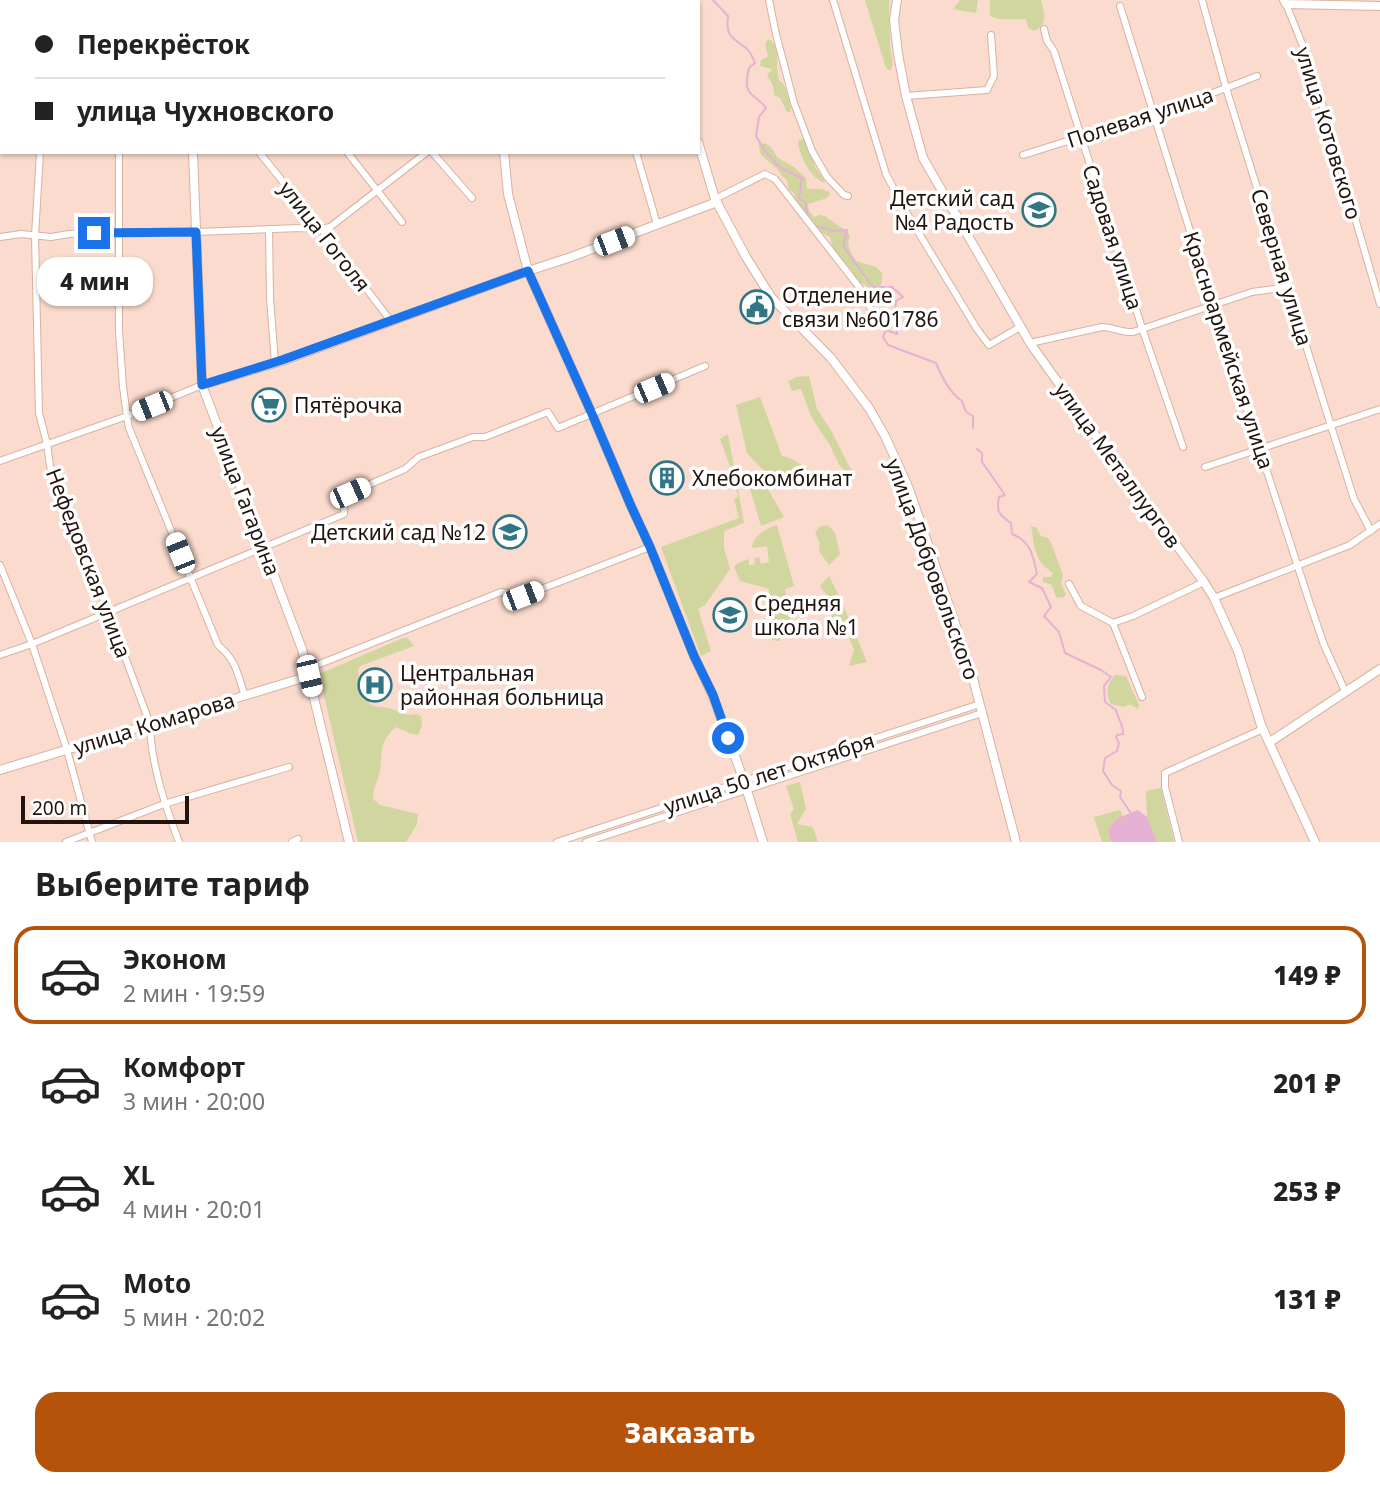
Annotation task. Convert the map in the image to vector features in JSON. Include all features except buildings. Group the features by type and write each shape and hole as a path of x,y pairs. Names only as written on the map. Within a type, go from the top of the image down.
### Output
{"street":[{"path":"769,0 794,103 812,150 827,177 844,195 848,195"},
{"path":"833,0 886,174 906,212 989,345 1020,327"},
{"name":"улица Металлургов","path":"897,0 895,28 906,96 923,158 1030,344 1214,598 1238,651 1263,729 1315,842"},
{"name":"Северная улица","path":"1202,0 1226,88 1354,499 1371,531"},
{"path":"1285,2 1380,6"},
{"name":"улица Котовского","path":"1285,2 1311,66 1380,303"},
{"name":"Красноармейская улица","path":"1120,6 1213,305 1324,645 1345,691"},
{"name":"Садовая улица","path":"1044,29 1047,41 1054,51 1142,328 1183,447"},
{"path":"906,96 987,90 994,76 991,36"},
{"name":"Полевая улица","path":"1023,155 1257,76"},
{"name":"улица Добровольского","path":"700,149 716,201 771,296 831,358 869,408 885,436 909,489 970,667 1016,842"},
{"name":"Нефедовская улица","path":"40,154 35,236 39,413 50,466 150,724 164,804 179,842"},
{"path":"119,154 119,331 129,428 218,645 234,661 245,696"},
{"name":"улица Гагарина","path":"193,154 202,385 303,649 349,842"},
{"name":"улица Гоголя","path":"260,154 390,320"},
{"path":"349,154 402,222"},
{"path":"0,237 21,234 35,236 321,229 330,227 426,154"},
{"path":"431,154 472,198"},
{"path":"504,154 508,194 528,271 713,695 764,842"},
{"path":"637,154 657,224"},
{"path":"0,461 127,416 202,385 275,363 571,257 716,201 765,174 775,179 859,287 870,307"},
{"path":"269,229 275,363"},
{"path":"1030,344 1101,327 1111,327 1126,333 1252,292 1288,287"},
{"path":"0,655 344,514 343,496 405,469 419,457 473,437 485,437 548,412 558,428 705,366"},
{"path":"1205,467 1380,410"},
{"path":"1214,598 1350,545 1380,524"},
{"path":"308,673 320,663 501,592 523,596 650,547"},
{"path":"0,565 32,644 67,750 92,842"},
{"path":"1113,623 1133,617 1204,582"},
{"path":"1069,584 1081,606 1113,623 1142,696"},
{"path":"1270,742 1380,669"},
{"name":"улица Комарова","path":"0,770 245,696 308,673"},
{"name":"улица 50 лет Октября","path":"586,842 980,704"},
{"name":"улица 50 лет Октября","path":"557,842 982,713"},
{"path":"1179,842 1165,788 1165,773 1263,729"},
{"path":"66,842 164,804 289,767"}],"green space":[{"path":"865,0 889,0 893,64 891,70 885,65"},
{"path":"960,0 978,0 976,13 953,9"},
{"path":"990,0 1041,0 1044,21 1034,31 1028,28 1026,19 1000,19 990,16"},
{"path":"768,39 776,50 779,80 784,85 790,112 787,112 780,98 774,95 767,75 771,69 760,66 761,60 768,56 765,44"},
{"path":"798,141 806,141 815,167 825,183 815,177 803,160"},
{"path":"759,143 770,146 778,158 806,178 807,189 829,192 827,198 808,204 809,211 814,217 825,216 848,232 849,246 856,261 876,267 882,273 877,291 874,293 864,284 858,283 850,268 834,253 830,237 815,229 796,204 787,180 762,155"},
{"path":"809,376 817,409 857,477 854,479 839,465 830,445 811,416 801,389 792,391 788,381"},
{"path":"760,397 782,456 809,469 774,482 747,453 736,405"},
{"path":"728,434 744,523 724,531 724,548 730,569 705,605 698,609 711,651 701,656 661,547 739,518 734,499 738,497 720,439"},
{"path":"761,477 784,517 761,526 750,489 753,480"},
{"path":"777,525 794,586 785,589 792,627 781,627 780,641 772,640 769,589 740,581 734,567 749,559 749,565 754,565 755,558 759,557 761,564 769,562 767,546 752,548 753,543 765,530"},
{"path":"828,525 835,533 840,554 829,565 819,551 820,543 815,533 819,527"},
{"path":"1031,526 1037,528 1041,536 1048,538 1051,543 1063,575 1061,583 1066,594 1063,598 1056,597 1052,585 1043,582 1043,577 1051,577 1053,573 1038,558"},
{"path":"829,576 867,662 849,666 854,650 845,628 833,625 831,613 834,605 820,586"},
{"path":"408,638 414,646 360,666 358,671 362,695 373,706 421,716 422,726 418,735 396,727 387,737 373,799 380,805 418,814 417,824 406,842 358,842 319,674"},
{"path":"1115,675 1126,676 1139,705 1138,709 1130,704 1124,707 1111,704 1108,689"},
{"path":"800,782 806,809 797,824 813,827 818,842 798,842 790,814 794,809 786,786"},
{"path":"1161,788 1174,842 1157,842 1147,817 1146,791"},
{"path":"1120,810 1123,817 1116,819 1108,830 1111,842 1102,842 1094,817"}],"shaded area":[{"path":"1138,810 1147,817 1157,842 1111,842 1108,830 1116,819"}],"waterway":[{"path":"713,0 728,16 731,35 747,49 755,63 749,68 747,86 766,108 759,117 756,136 781,168 802,178 799,198 805,202 808,218"},
{"path":"814,225 833,231 847,230 843,246 873,287 892,287 903,297 896,301 897,334 886,330 883,337 888,345 936,363 943,379 962,401 966,412 973,416 973,428"},
{"path":"977,449 982,453 982,462 1005,495 999,497 999,512 1011,523 1012,534 1030,550 1037,574 1029,582 1042,588 1051,607 1044,616 1059,632 1065,653 1111,677 1104,686 1105,702 1116,710 1123,734 1117,735 1117,751 1105,758 1103,771 1112,785 1121,791 1120,797 1132,815"}],"place":[{"name":"Детский сад №4 Радость","path":"1039,210"},
{"name":"Отделение связи №601786","path":"757,307"},
{"name":"Пятёрочка","path":"269,405"},
{"name":"Хлебокомбинат","path":"667,478"},
{"name":"Детский сад №12","path":"510,532"},
{"name":"Средняя школа №1","path":"730,615"},
{"name":"Центральная районная больница","path":"375,685"}],"route":[{"path":"94,233 196,232 202,385 282,360 528,271 650,547 694,656 713,695 728,738"}]}
